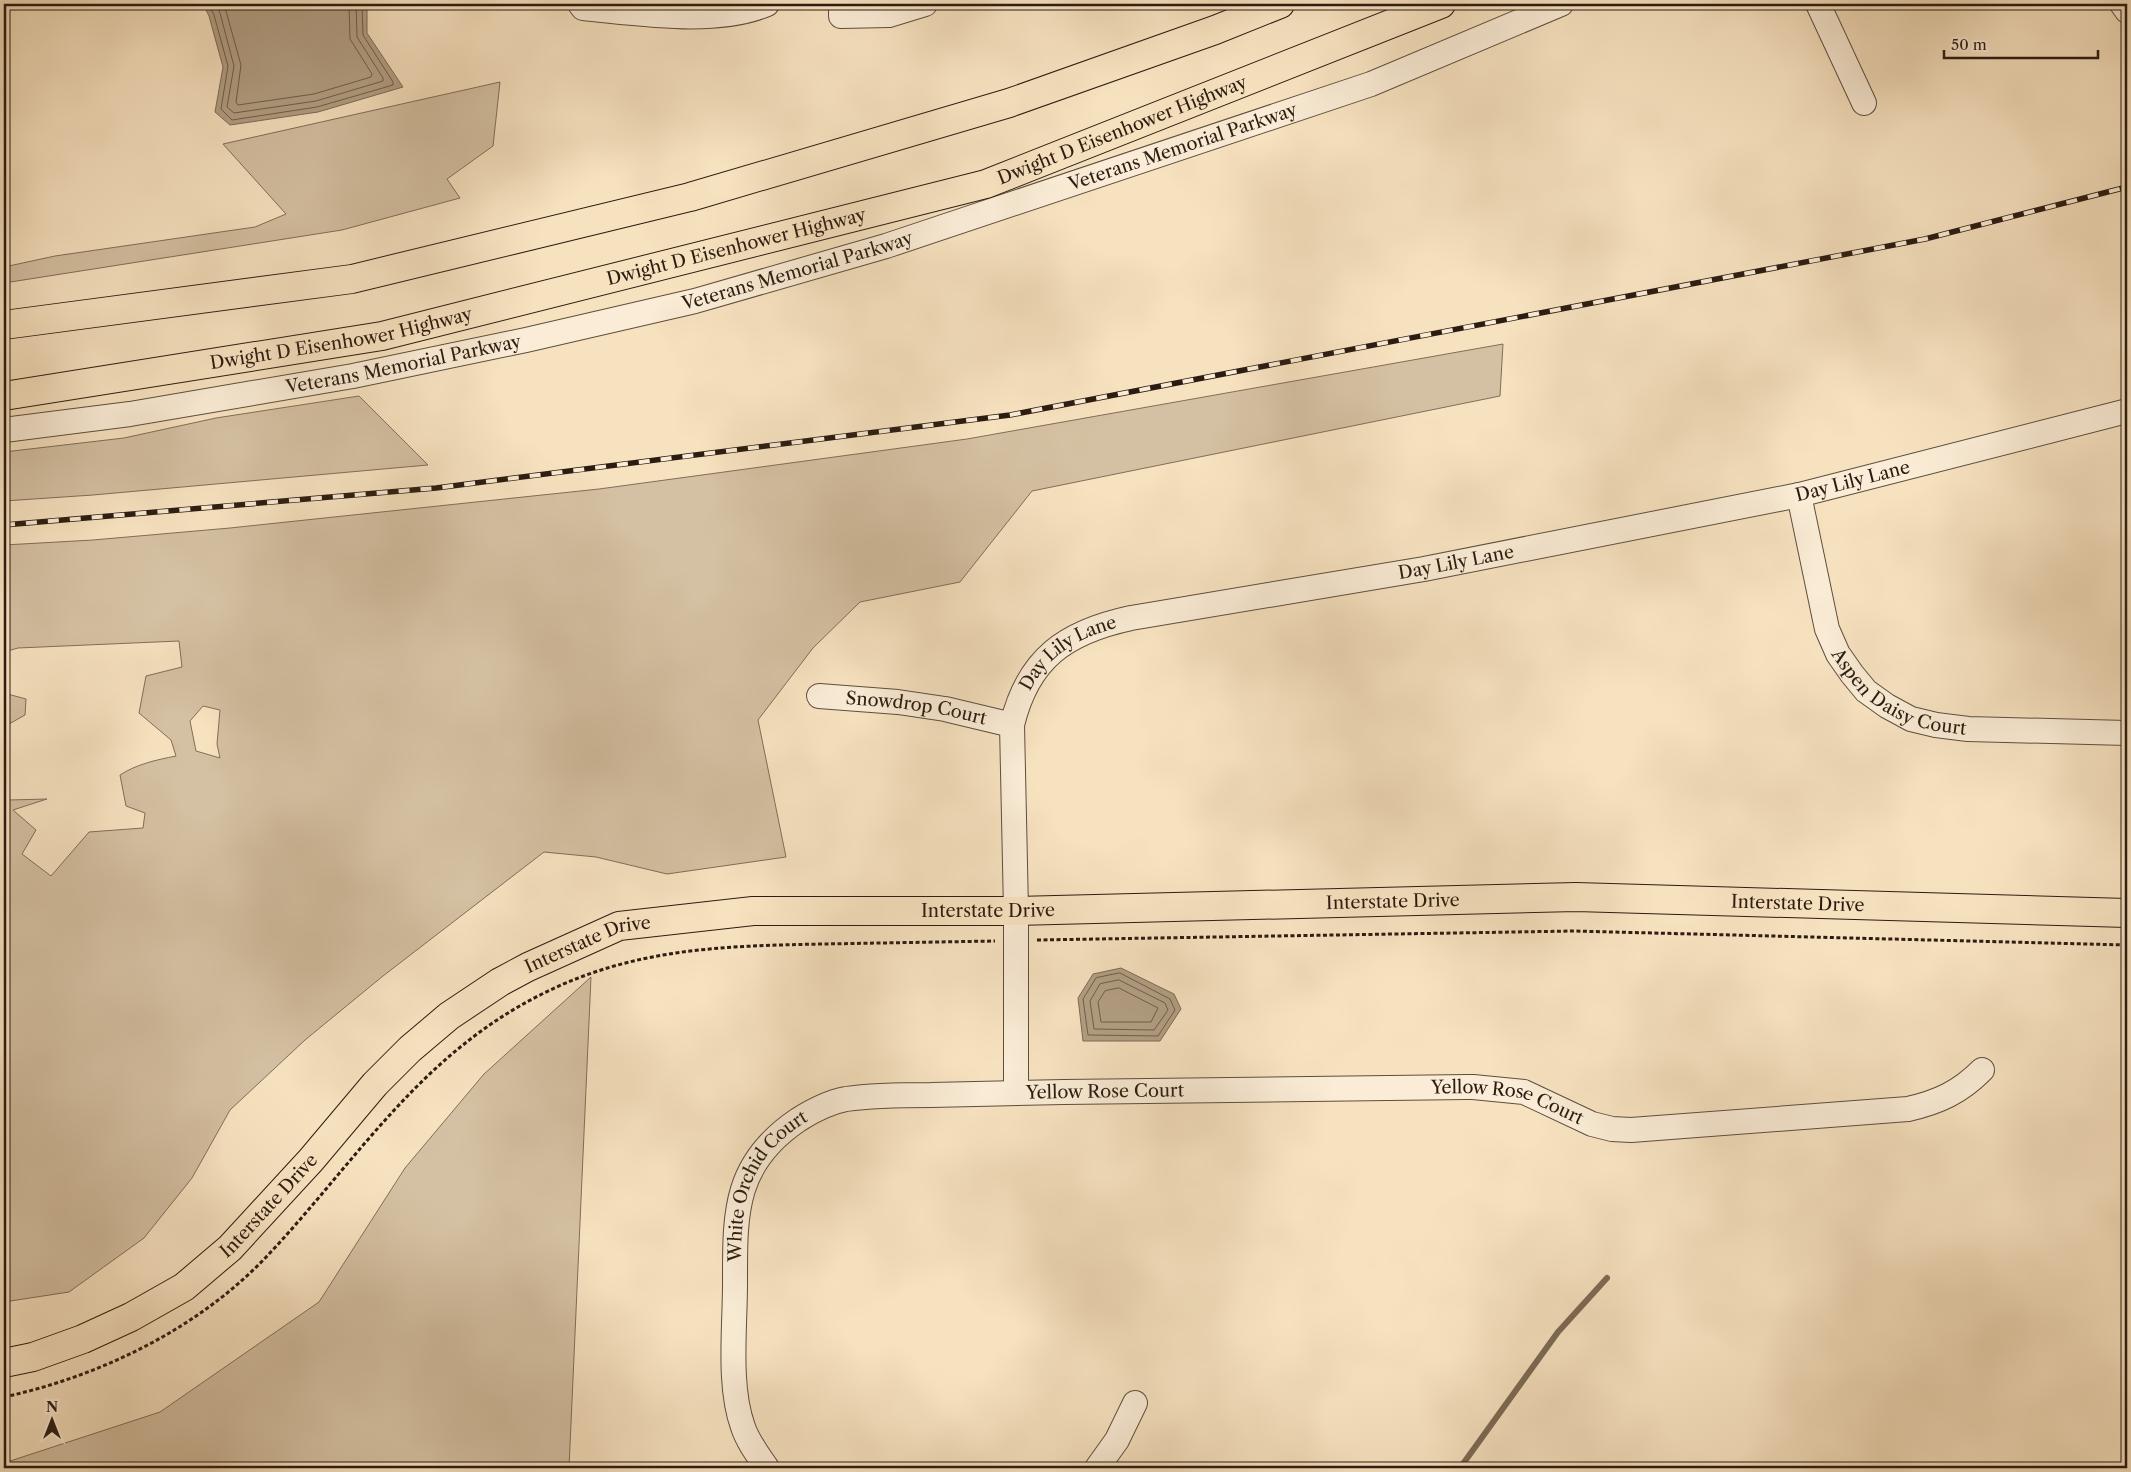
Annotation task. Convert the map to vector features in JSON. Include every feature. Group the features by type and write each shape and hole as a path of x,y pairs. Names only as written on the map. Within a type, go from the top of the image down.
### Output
{"main road":[{"path":"4,325 352,279 690,197 1009,104 1215,30 1280,4"},
{"name":"Dwight D Eisenhower Highway","path":"4,396 382,336 986,184 1441,4"},
{"name":"Interstate Drive","path":"4,1363 33,1357 83,1339 131,1317 184,1287 230,1248 311,1160 375,1084 410,1049 449,1016 493,986 528,967 619,926 753,911 1016,911 1576,897 2127,913"}],"street":[{"path":"580,4 583,8 682,16 750,12 767,4"},
{"path":"841,4 841,16 889,15 923,4"},
{"name":"Veterans Memorial Parkway","path":"4,430 130,414 353,376 526,340 695,301 895,243 1371,84 1562,4"},
{"path":"1818,4 1864,103"},
{"path":"2122,4 2127,11"},
{"name":"Day Lily Lane","path":"1016,1093 1016,911 1012,725 1018,701 1029,679 1047,656 1072,637 1100,625 1424,569 1799,496 2127,410"},
{"name":"Aspen Daisy Court","path":"1799,496 1827,629 1838,654 1852,674 1866,691 1886,706 1911,719 1936,726 2127,733"},
{"name":"Snowdrop Court","path":"819,696 898,702 946,709 1012,725"},
{"name":"Yellow Rose Court","path":"1016,1093 1502,1088 1524,1092 1592,1124 1612,1129 1631,1130 1908,1109 1930,1104 1951,1096 1967,1085 1982,1070"},
{"name":"White Orchid Court","path":"767,1468 752,1446 742,1426 737,1404 735,1375 735,1232 737,1208 743,1187 753,1166 782,1132 820,1108 842,1100 869,1096 1016,1093"},
{"path":"1097,1468 1117,1440 1135,1403"}],"shaded area":[{"path":"500,82 493,146 447,179 460,198 342,230 4,283 4,267 55,256 255,227 286,214 223,144"},
{"path":"1503,344 1500,396 1032,491 960,582 860,602 813,648 758,720 786,857 667,874 596,857 544,852 383,976 305,1040 230,1110 192,1178 144,1238 69,1292 4,1302 4,783 8,800 47,799 13,810 36,830 22,854 51,876 89,832 143,828 145,813 126,806 120,775 140,765 176,756 171,740 139,713 146,676 182,667 179,641 18,648 4,652 4,545 93,540 230,528 599,489 967,439","holes":["203,706 220,710 217,744 220,758 196,751 190,721"]},
{"path":"359,396 428,465 93,495 4,501 4,452 124,438 216,418"},
{"path":"4,693 26,699 25,715 9,724 4,783"},
{"path":"591,977 569,1468 4,1468 4,1463 160,1412 319,1302 405,1168 484,1074"}],"water":[{"path":"203,4 367,4 367,33 403,87 318,112 230,125 215,112 223,67 209,16"},
{"path":"1121,968 1174,994 1181,1009 1160,1041 1083,1041 1078,998 1093,974"}],"waterway":[{"path":"1460,1468 1558,1332 1607,1278"}],"railway":[{"path":"4,525 436,488 1010,415 1925,239 2127,187"}]}
